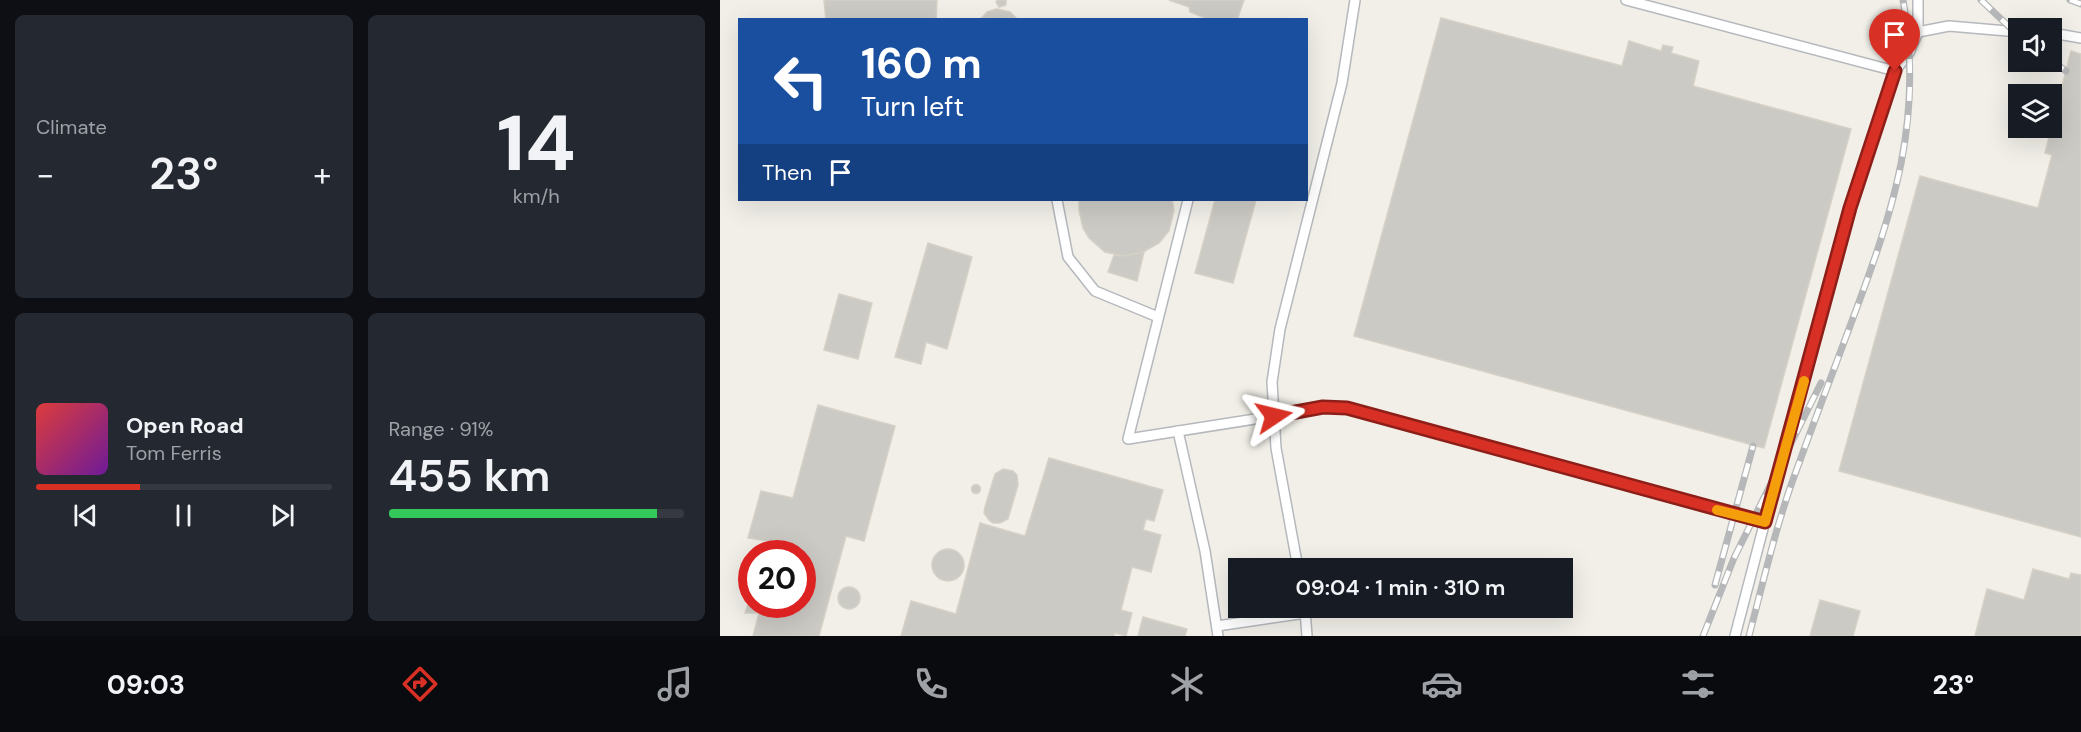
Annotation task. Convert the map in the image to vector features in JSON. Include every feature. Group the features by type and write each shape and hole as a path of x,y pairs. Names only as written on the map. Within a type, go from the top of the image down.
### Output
{"lane":[{"path":"1296,558 1276,448 1272,382 1280,329 1342,83 1355,0"},
{"path":"1626,0 1895,71"},
{"path":"1734,636 1850,208 1895,71 1909,53 1918,32 1918,0"},
{"path":"1918,32 1949,26 2008,31"},
{"path":"2062,35 2081,38"},
{"path":"1057,201 1068,258 1095,291 1158,317"},
{"path":"1188,201 1128,439 1323,407 1347,408 1765,522"},
{"path":"1178,431 1205,551 1217,631 1271,618"},
{"path":"1306,618 1307,636"}],"building":[{"path":"824,0 937,0 936,18 826,18"},
{"path":"997,0 1006,0 1006,5 999,7"},
{"path":"1169,0 1244,0 1238,18 1205,18 1190,12 1189,7"},
{"path":"997,9 1010,12 1016,18 982,18 987,12"},
{"path":"1441,18 1622,66 1629,41 1661,51 1663,45 1673,47 1671,53 1699,61 1693,86 1851,129 1764,448 1354,336"},
{"path":"2071,51 2081,54 2081,537 1839,471 1920,176 2038,208 2052,155 2045,153 2049,138 2062,138 2062,86"},
{"path":"1079,201 1172,201 1174,210 1169,231 1159,243 1138,255 1124,256 1105,252 1089,238 1083,228"},
{"path":"1215,201 1256,201 1233,283 1195,273"},
{"path":"928,243 972,257 947,349 926,342 921,364 895,357"},
{"path":"1144,252 1137,281 1108,272 1114,255 1124,256"},
{"path":"839,294 872,303 858,359 824,350"},
{"path":"818,405 895,426 864,541 846,536 819,636 753,636 758,618 816,618 816,540 748,538 761,491 793,498"},
{"path":"1049,458 1163,490 1154,521 1146,519 1143,530 1161,535 1151,572 1132,567 1121,610 1132,613 1126,636 1115,633 1114,636 901,636 911,601 956,614 980,523 1025,536"},
{"path":"1003,469 1013,471 1017,475 1018,485 1008,519 1000,523 993,523 984,513 985,507 995,474"},
{"path":"976,484 981,489 976,494 971,489"},
{"path":"948,549 959,554 964,565 959,576 948,581 937,576 932,565 937,554"},
{"path":"2033,569 2069,579 2071,573 2081,575 2081,636 1975,636 1987,589 2024,600"},
{"path":"849,587 857,590 860,598 857,606 849,609 841,606 838,598 841,590"},
{"path":"1820,600 1860,611 1853,636 1810,636"},
{"path":"1143,617 1187,629 1185,636 1138,636"}],"railway":[{"path":"1749,636 1790,487 1868,278 1892,201 1907,124 1910,84 1909,43 1903,0"},
{"path":"1981,0 2008,26"},
{"path":"2070,0 2081,4"},
{"path":"2062,68 2066,71"},
{"path":"1703,636 1734,558 1821,383"},
{"path":"1715,585 1753,446"}],"slow traffic":[{"path":"1717,510 1765,522 1804,381"}],"route":[{"path":"1274,416 1323,407 1347,408 1765,522 1850,208 1895,71"}]}
